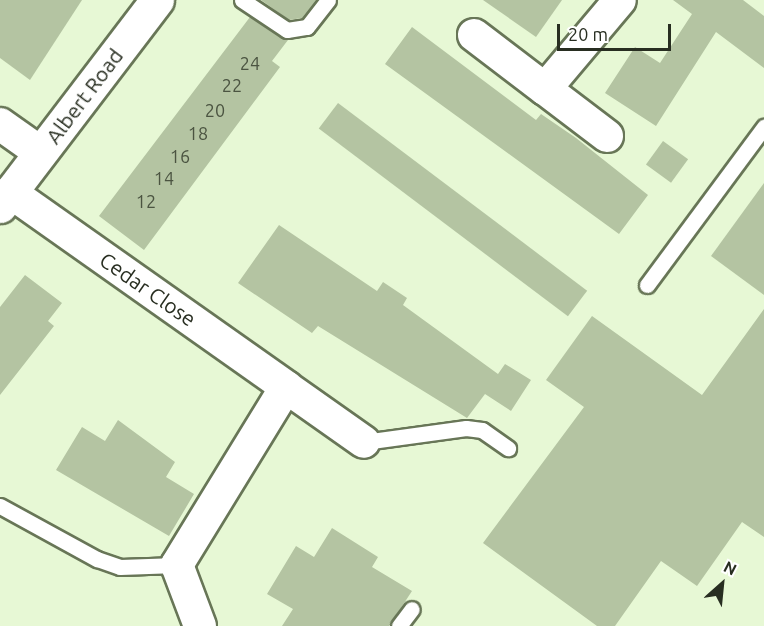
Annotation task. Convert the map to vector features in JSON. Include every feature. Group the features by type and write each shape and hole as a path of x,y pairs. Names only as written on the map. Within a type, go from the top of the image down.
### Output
{"street":[{"name":"Albert Road","path":"5,199 157,0"},
{"path":"545,89 620,0"},
{"path":"474,35 607,136"},
{"path":"0,124 40,153"},
{"name":"Cedar Close","path":"5,199 286,387 364,442"},
{"path":"200,626 177,565 286,387"}],"lane":[{"path":"242,0 287,30 308,27 327,0"},
{"path":"647,285 764,127"},
{"path":"364,442 465,428 482,430 508,448"},
{"path":"0,506 97,559 120,567 177,565"},
{"path":"399,626 412,609"}],"building":[{"path":"0,0 82,0 30,80 0,58"},
{"path":"261,0 316,0 302,18 289,20"},
{"path":"483,0 562,0 536,37"},
{"path":"673,0 743,0 764,16 764,68 716,32 656,126 605,93 635,47 660,63 692,14"},
{"path":"250,17 288,40 272,61 280,67 144,250 99,216"},
{"path":"412,27 536,120 541,114 576,138 648,195 619,234 385,64"},
{"path":"338,103 587,291 568,316 319,129"},
{"path":"663,141 688,159 671,183 646,164"},
{"path":"764,183 764,295 711,256"},
{"path":"279,225 377,291 383,282 407,298 403,305 498,374 505,364 531,380 511,411 485,394 467,418 318,326 312,333 238,283"},
{"path":"25,275 62,303 48,321 54,326 0,395 0,307"},
{"path":"764,309 764,537 742,522 697,586 661,561 615,626 597,626 483,543 584,407 546,380 592,316 702,395"},
{"path":"118,420 175,462 166,477 194,494 169,536 56,470 82,427 105,441"},
{"path":"332,528 378,557 372,567 412,591 389,626 282,626 293,609 267,594 296,546 314,557"}]}
